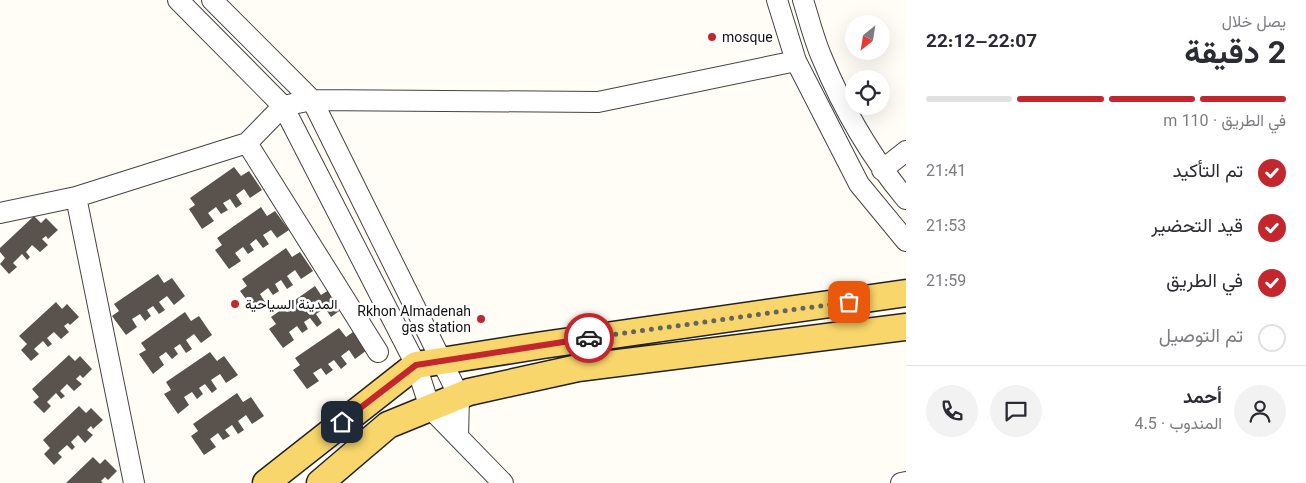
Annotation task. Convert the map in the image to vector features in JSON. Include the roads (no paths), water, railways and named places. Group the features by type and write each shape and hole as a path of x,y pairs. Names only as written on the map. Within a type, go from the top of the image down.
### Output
{"main road":[{"path":"266,483 416,365 906,293"},
{"path":"320,483 388,425 469,392 578,368 906,327"}],"street":[{"path":"178,0 283,106 416,365 430,408 503,483"},
{"path":"212,0 312,100 459,396 458,437"},
{"path":"777,0 796,61 859,184 906,241"},
{"path":"803,0 821,58 856,127 882,170 906,199"},
{"path":"0,213 76,198 247,143 283,106 312,100 598,102 796,61"},
{"path":"247,143 378,352"},
{"path":"882,170 906,152"},
{"path":"76,198 134,483"},
{"path":"901,483 906,482"}],"place":[{"name":"mosque","path":"712,37"},
{"name":"المدينة السياحية","path":"235,304"},
{"name":"Rkhon Almadenah gas station","path":"481,319"}]}
